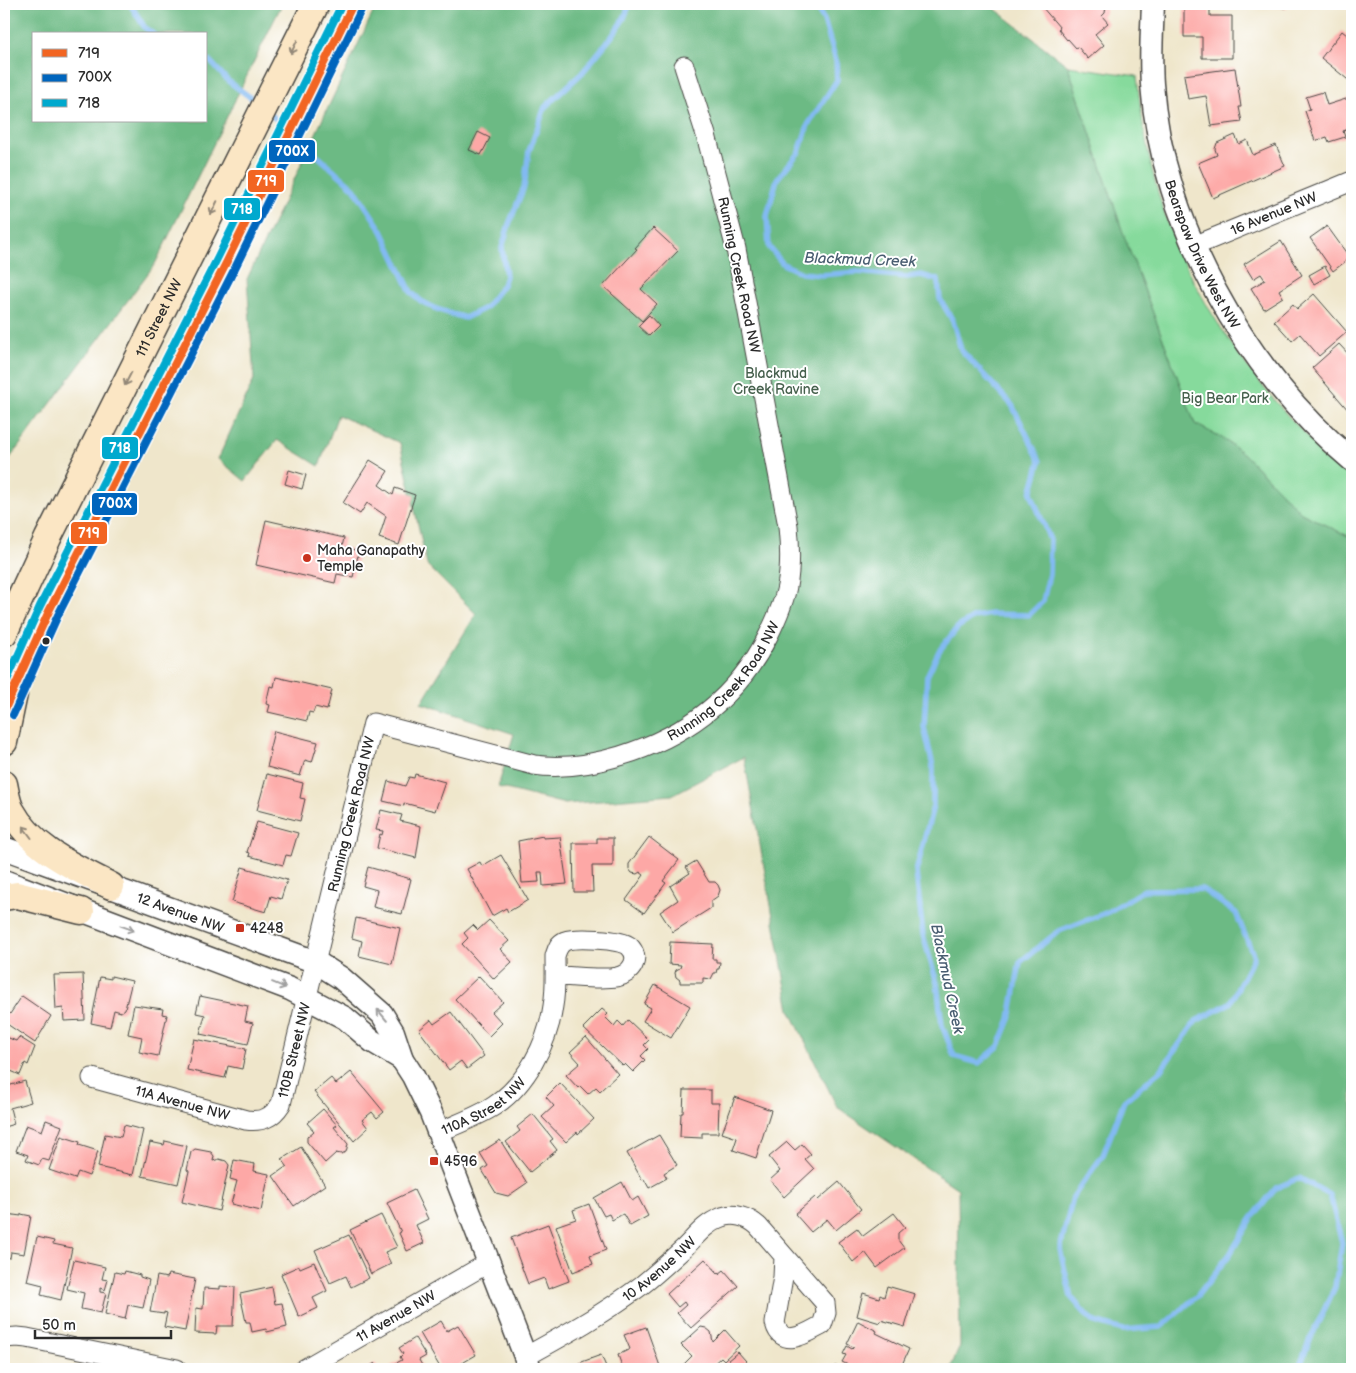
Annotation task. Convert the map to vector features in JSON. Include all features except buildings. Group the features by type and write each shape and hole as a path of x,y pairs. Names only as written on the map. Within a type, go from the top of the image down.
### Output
{"main road":[{"name":"111 Street NW","path":"4,634 48,538 316,4"},
{"path":"4,711 49,611 227,261 353,4"},
{"path":"4,596 48,538"},
{"path":"4,742 15,687"},
{"path":"4,784 12,811 35,842 69,865 111,886"},
{"path":"4,898 16,896 81,911"}],"street":[{"name":"Bearspaw Drive West NW","path":"1154,4 1151,82 1158,127 1171,184 1194,246 1227,312 1259,360 1313,424 1352,460"},
{"name":"Running Creek Road NW","path":"312,980 373,723 544,767 574,765 610,759 648,746 675,733 708,712 744,676 759,655 773,626 787,586 790,547 788,526 736,249 706,135 684,66"},
{"name":"16 Avenue NW","path":"1194,246 1352,181"},
{"name":"12 Avenue NW","path":"4,848 111,886 312,980 345,1018 372,1041 402,1059"},
{"name":"12 Avenue NW","path":"4,881 268,980 341,978 382,1014 393,1032 402,1059 422,1093 439,1132"},
{"name":"110A Street NW","path":"527,1363 439,1132 484,1112 495,1105 516,1086 529,1069 539,1051 548,1026 553,1006 555,976"},
{"name":"110B Street NW","path":"273,1115 281,1104 312,980"},
{"name":"11A Avenue NW","path":"92,1078 246,1120 260,1121 273,1115"},
{"name":"10 Avenue NW","path":"527,1363 621,1300 664,1266 706,1226 722,1217 738,1216 752,1221 763,1231 784,1257"},
{"name":"11 Avenue NW","path":"304,1369 488,1263"},
{"path":"4,1338 27,1338 177,1369"}],"green space":[{"path":"4,4 282,4 155,264 4,466"},
{"name":"Blackmud Creek Ravine","path":"377,4 989,4 1068,66 1124,236 1195,424 1222,438 1245,455 1301,513 1352,538 1352,1369 950,1369 960,1346 958,1189 837,1107 790,1010 744,757 672,795 565,804 498,787 514,734 421,703 476,614 427,565 400,443 338,415 319,466 277,440 245,481 218,459 254,379 247,279"},
{"name":"Big Bear Park","path":"1068,66 1137,76 1145,138 1160,199 1191,276 1212,314 1236,351 1263,386 1321,450 1352,477 1352,538 1301,513 1245,455 1222,438 1195,424 1124,236"}],"waterway":[{"name":"Blackmud Creek","path":"130,4 145,28 150,32"},
{"name":"Blackmud Creek","path":"295,136 354,188 382,231 411,292 421,301 436,309 465,318 485,308 503,285 506,276 502,248 509,224 524,187 529,151 545,107 582,73 613,35 630,4"},
{"name":"Blackmud Creek","path":"814,4 824,20 836,61 837,80 808,125 799,152 777,179 767,216 769,247 783,264 802,273 821,275 857,272 907,277 921,275 938,280 940,299 953,321 961,350 1012,405 1040,461 1031,493 1050,540 1049,575 1043,601 1029,615 991,614 974,617 958,627 939,651 927,676 924,727 933,766 933,806 916,872 923,935 937,983 942,1025 954,1056 979,1063 999,1046 1010,1019 1020,962 1059,931 1108,912 1144,890 1202,889 1236,913 1254,957 1230,1003 1196,1021 1161,1070 1124,1101 1103,1155 1073,1197 1060,1249 1071,1297 1092,1321 1123,1330 1161,1327 1197,1296 1230,1254 1252,1218 1276,1188 1299,1178 1330,1195 1342,1243 1335,1287 1308,1344 1299,1369"},
{"name":"Blackmud Creek","path":"208,60 228,81 258,103"},
{"name":"Blackmud Creek Ravine","path":"269,113 286,128"}],"transit line":[{"name":"718","path":"4,687 40,606 218,257 342,4"},
{"name":"719","path":"4,711 49,611 227,261 353,4"},
{"name":"700X","path":"13,715 58,615 236,266 362,8"}],"place":[{"name":"Maha Ganapathy Temple","path":"307,558"},
{"name":"4248","path":"240,928"},
{"name":"4596","path":"434,1161"}]}
